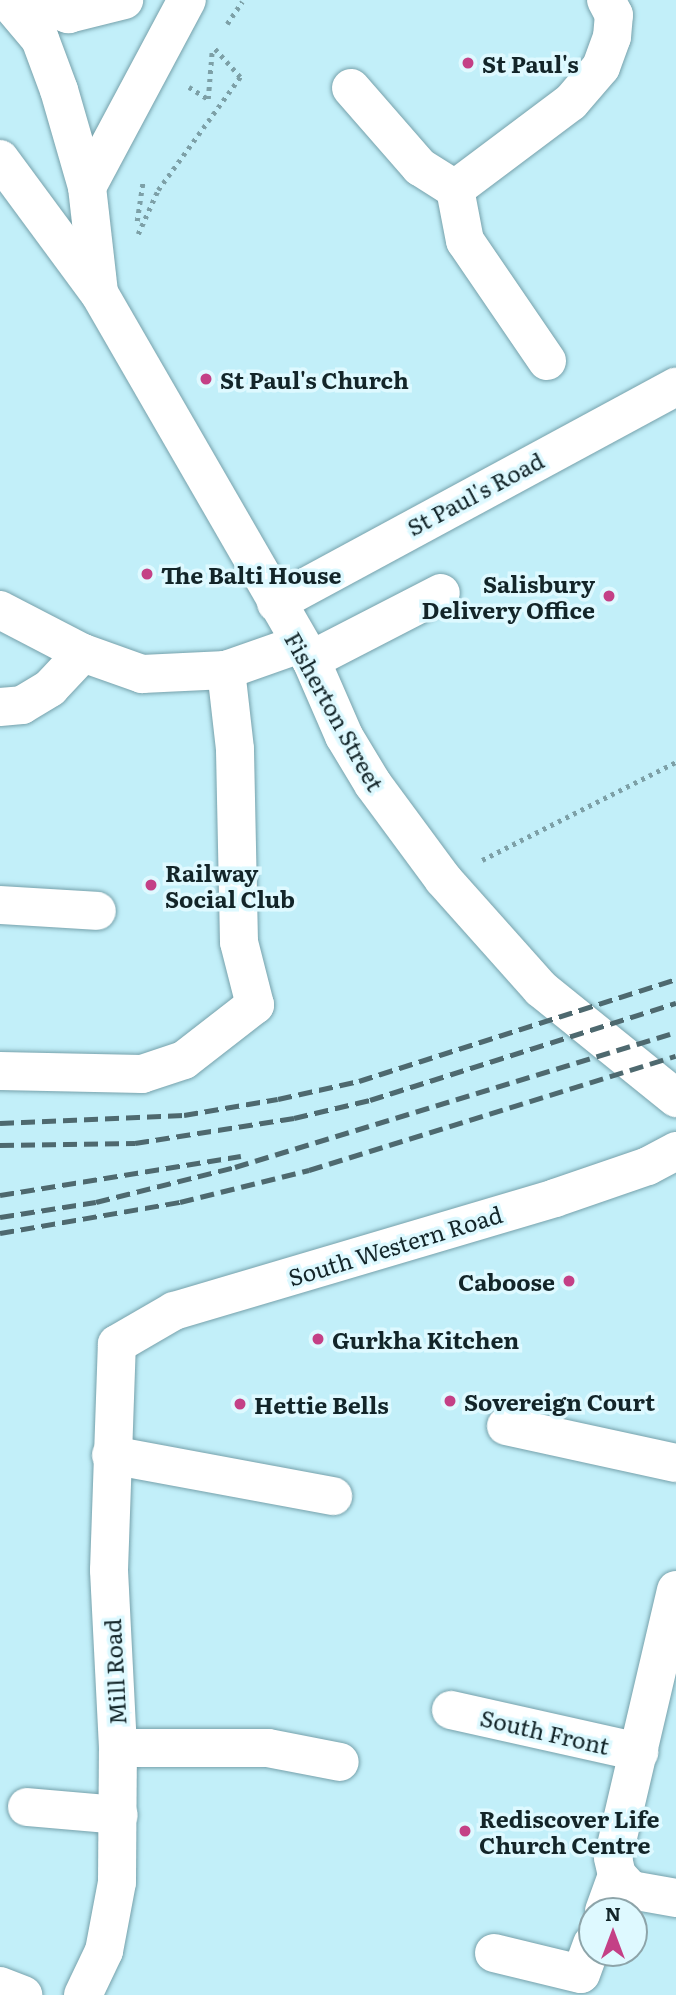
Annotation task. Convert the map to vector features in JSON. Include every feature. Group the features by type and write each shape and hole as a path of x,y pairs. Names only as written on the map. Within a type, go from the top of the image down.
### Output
{"main road":[{"name":"Fisherton Street","path":"7,0 40,39 87,187 99,293"},
{"path":"30,0 68,14 124,0"},
{"path":"87,187 187,0"},
{"path":"455,189 571,102 601,67 614,15 606,0"},
{"path":"351,88 420,167 455,189 465,241 547,361"},
{"name":"Fisherton Street","path":"0,159 99,293 305,652 344,736 373,784 443,879 541,989 676,1098"},
{"name":"St Paul's Road","path":"276,603 676,387"},
{"path":"0,610 83,653 142,674 226,670 305,652 441,593"},
{"path":"0,707 22,705 50,688 83,653"},
{"path":"0,1071 142,1074 184,1060 255,1005 239,942 235,749 226,670"},
{"path":"0,905 97,911"},
{"name":"South Western Road","path":"117,1344 174,1311 555,1198 648,1166 676,1151"},
{"name":"Mill Road","path":"83,1995 104,1951 117,1882 118,1748 108,1570 117,1344"},
{"path":"506,1426 676,1462"},
{"path":"111,1455 333,1496"},
{"path":"676,1593 613,1858 617,1875 631,1890 676,1898"},
{"name":"South Front","path":"451,1710 639,1752"},
{"path":"118,1748 268,1748 340,1762"},
{"path":"27,1807 119,1815"},
{"path":"609,1897 617,1875"},
{"path":"494,1953 581,1974 584,1967"},
{"path":"0,1986 23,1995"}],"path":[{"path":"143,183 134,242 158,190 240,76 212,46 208,99 185,85"},
{"path":"443,879 676,762"}],"railway":[{"path":"0,1123 184,1115 278,1099 359,1081 676,979"},
{"path":"0,1145 135,1143 294,1118 370,1100 676,1003"},
{"path":"0,1217 96,1202 235,1167 676,1032"},
{"path":"0,1233 180,1202 309,1170 676,1056"},
{"path":"0,1195 241,1156"}],"place":[{"name":"St Paul's","path":"468,63"},
{"name":"St Paul's Church","path":"206,379"},
{"name":"The Balti House","path":"147,574"},
{"name":"Salisbury Delivery Office","path":"609,596"},
{"name":"Railway Social Club","path":"151,885"},
{"name":"Caboose","path":"569,1281"},
{"name":"Gurkha Kitchen","path":"318,1339"},
{"name":"Sovereign Court","path":"450,1401"},
{"name":"Hettie Bells","path":"240,1404"},
{"name":"Rediscover Life Church Centre","path":"465,1831"}]}
